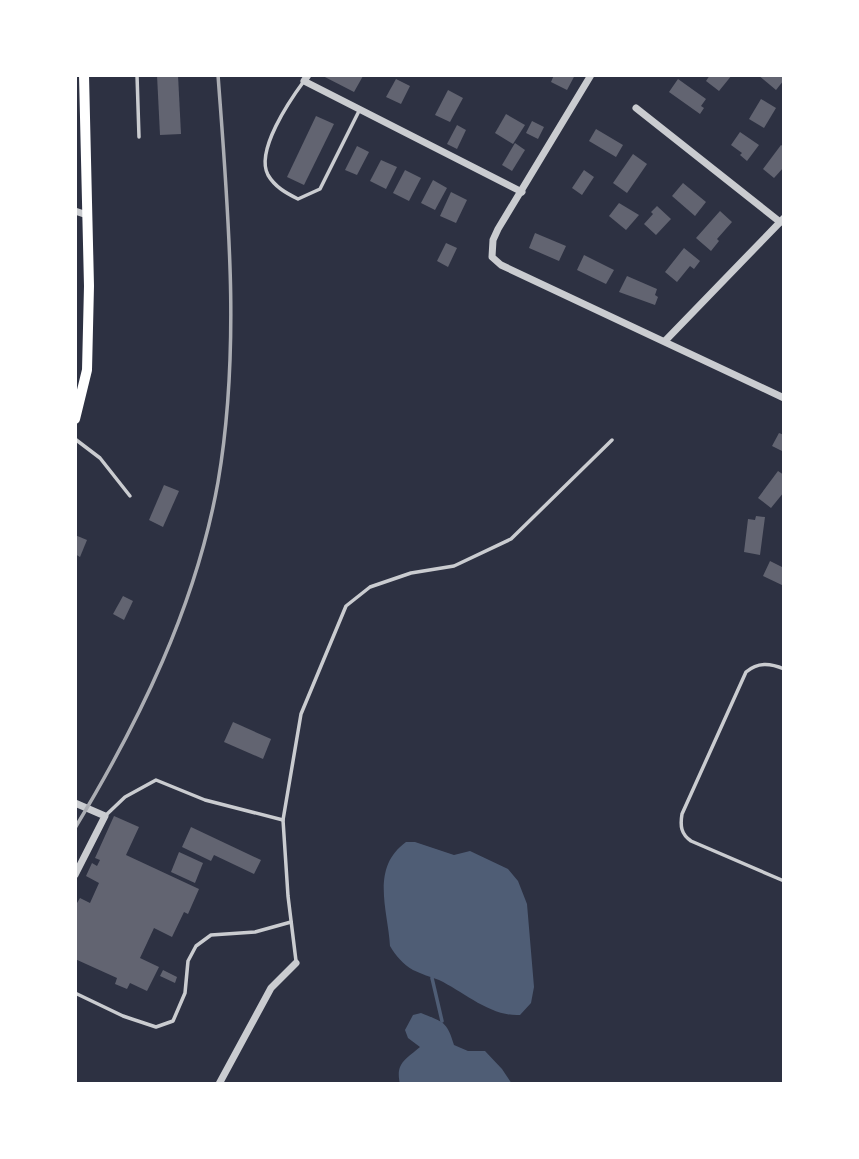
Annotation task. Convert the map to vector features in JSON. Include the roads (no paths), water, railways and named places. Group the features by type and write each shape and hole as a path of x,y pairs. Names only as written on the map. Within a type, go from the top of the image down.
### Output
{"main road":[{"path":"75,419 87,359 89,286 80,110 84,76"}],"street":[{"path":"591,75 493,240 492,257 501,265 784,398"},
{"path":"306,78 360,109 522,192"},
{"path":"636,108 782,220 665,341"},
{"path":"75,211 87,215"},
{"path":"75,803 104,816 75,874"},
{"path":"219,1084 271,988 296,963"}],"lane":[{"path":"137,75 139,137"},
{"path":"306,78 283,110 265,160 267,174 281,190 298,199 320,189 360,109"},
{"path":"75,439 100,458 130,496"},
{"path":"296,963 283,820 301,714 346,606 370,587 411,573 454,566 511,539 612,440"},
{"path":"784,669 764,663 746,672 682,814 681,824 684,836 691,841 784,881"},
{"path":"104,816 125,797 156,780 205,800 283,820"},
{"path":"75,993 123,1016 156,1027 173,1021 185,993 188,961 195,946 211,935 255,932 291,922"}],"water":[{"path":"406,842 415,842 454,855 470,851 508,869 518,881 527,904 534,987 531,1003 520,1015 509,1015 488,1008 439,980 413,970 392,950 385,904 385,877 395,852"},
{"path":"421,1013 443,1023 454,1045 468,1051 485,1051 512,1084 400,1084 400,1066 420,1047 408,1038 405,1030 413,1015"}],"waterway":[{"path":"432,978 442,1021"}],"railway":[{"path":"75,828 121,747 162,662 195,573 218,482 225,432 231,330 228,228 218,75"}]}
